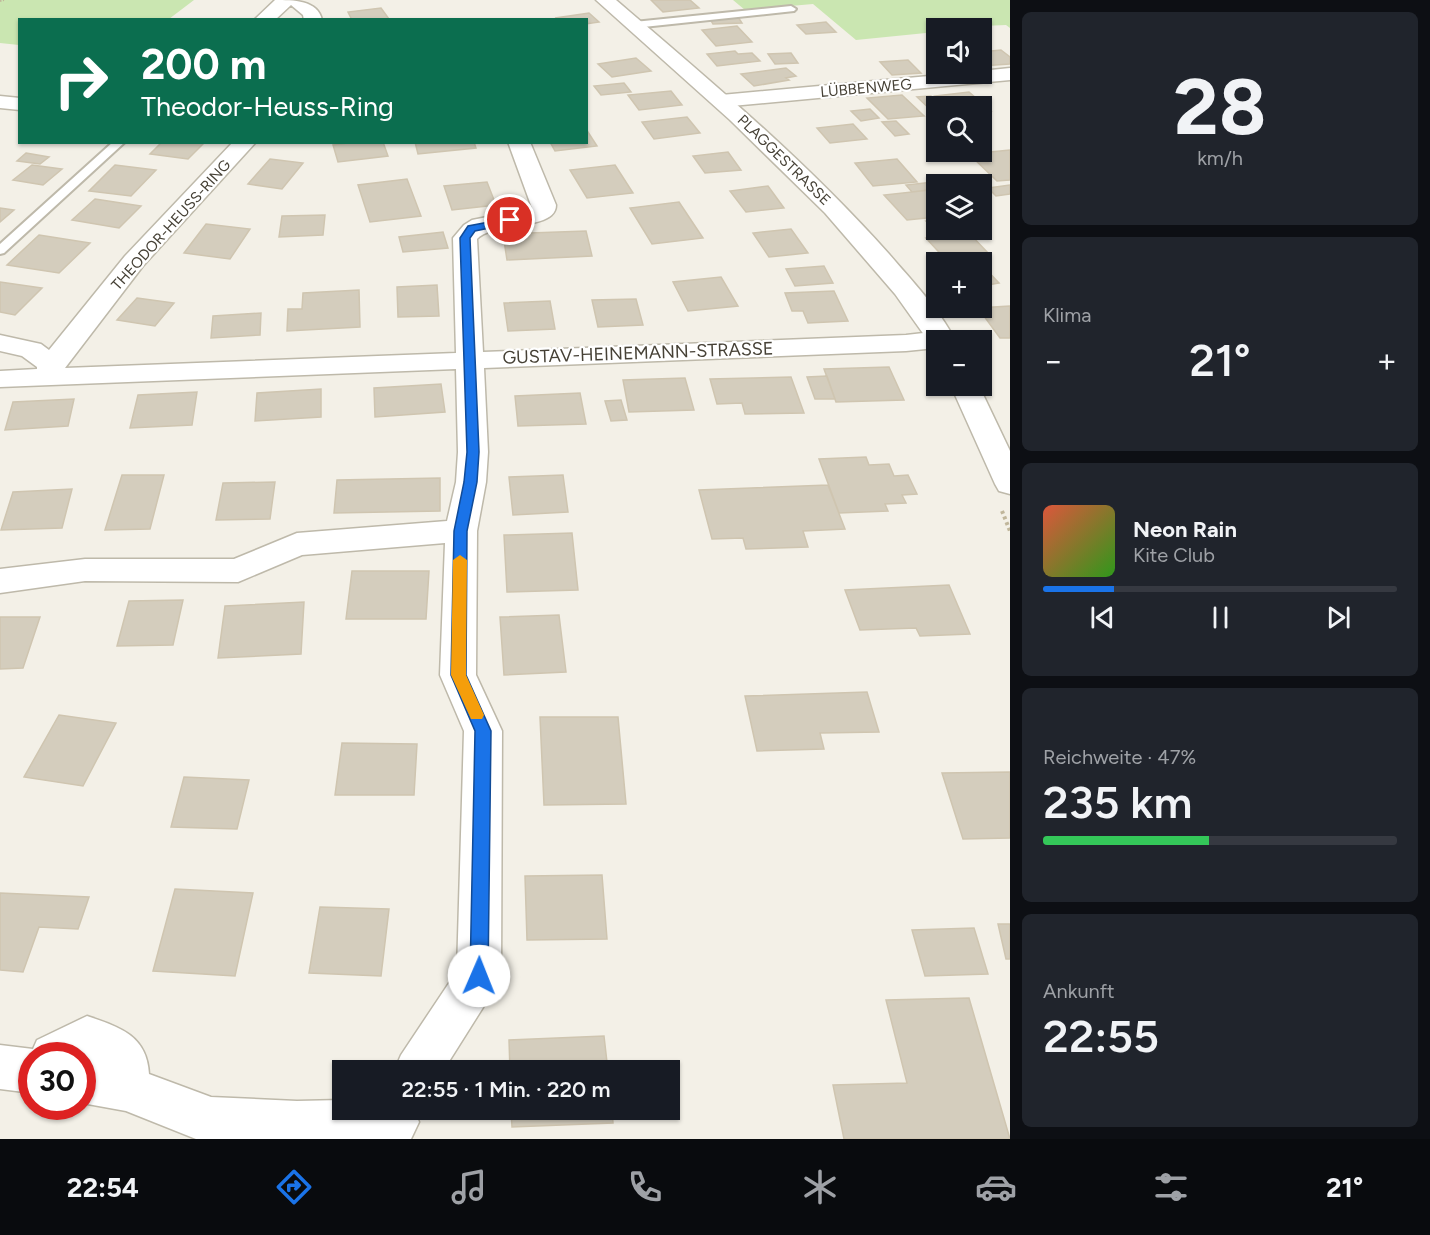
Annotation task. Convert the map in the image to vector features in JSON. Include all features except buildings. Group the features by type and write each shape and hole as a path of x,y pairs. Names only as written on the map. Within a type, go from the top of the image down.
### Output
{"street":[{"path":"265,18 286,0"},
{"path":"296,0 312,13 313,18"},
{"name":"PLAGGESTRASSE","path":"605,0 765,139 831,204 896,277 934,330"},
{"name":"LÜBBENWEG","path":"721,101 1010,74"},
{"path":"0,102 18,104"},
{"name":"THEODOR-HEUSS-RING","path":"50,371 134,261 244,144"},
{"path":"424,1060 479,976 483,731 458,675 461,531 471,482 473,452 465,238 471,228 533,217 544,212 544,205 520,144"},
{"name":"GUSTAV-HEINEMANN-STRASSE","path":"0,379 50,371 471,359 926,341"},
{"path":"0,343 31,350 50,371"},
{"path":"970,396 1010,484"},
{"path":"0,581 85,570 238,571 297,544 461,531"},
{"path":"79,1042 87,1038 108,1045 125,1062 104,1084 211,1121 297,1125 398,1124"}],"lane":[{"path":"634,25 791,9"},
{"path":"0,250 118,144"}],"path":[{"path":"0,1 4,0"}],"green space":[{"path":"0,0 194,0 170,18 18,18 18,45 0,43"},
{"path":"733,0 1010,0 1010,28 1006,25 992,26 992,18 926,18 926,33 856,40 813,4 745,10"}],"slow traffic":[{"path":"460,560 458,675 476,715"}],"route":[{"path":"479,976 483,731 458,675 461,531 471,482 473,452 465,238 471,228 510,220"}]}
